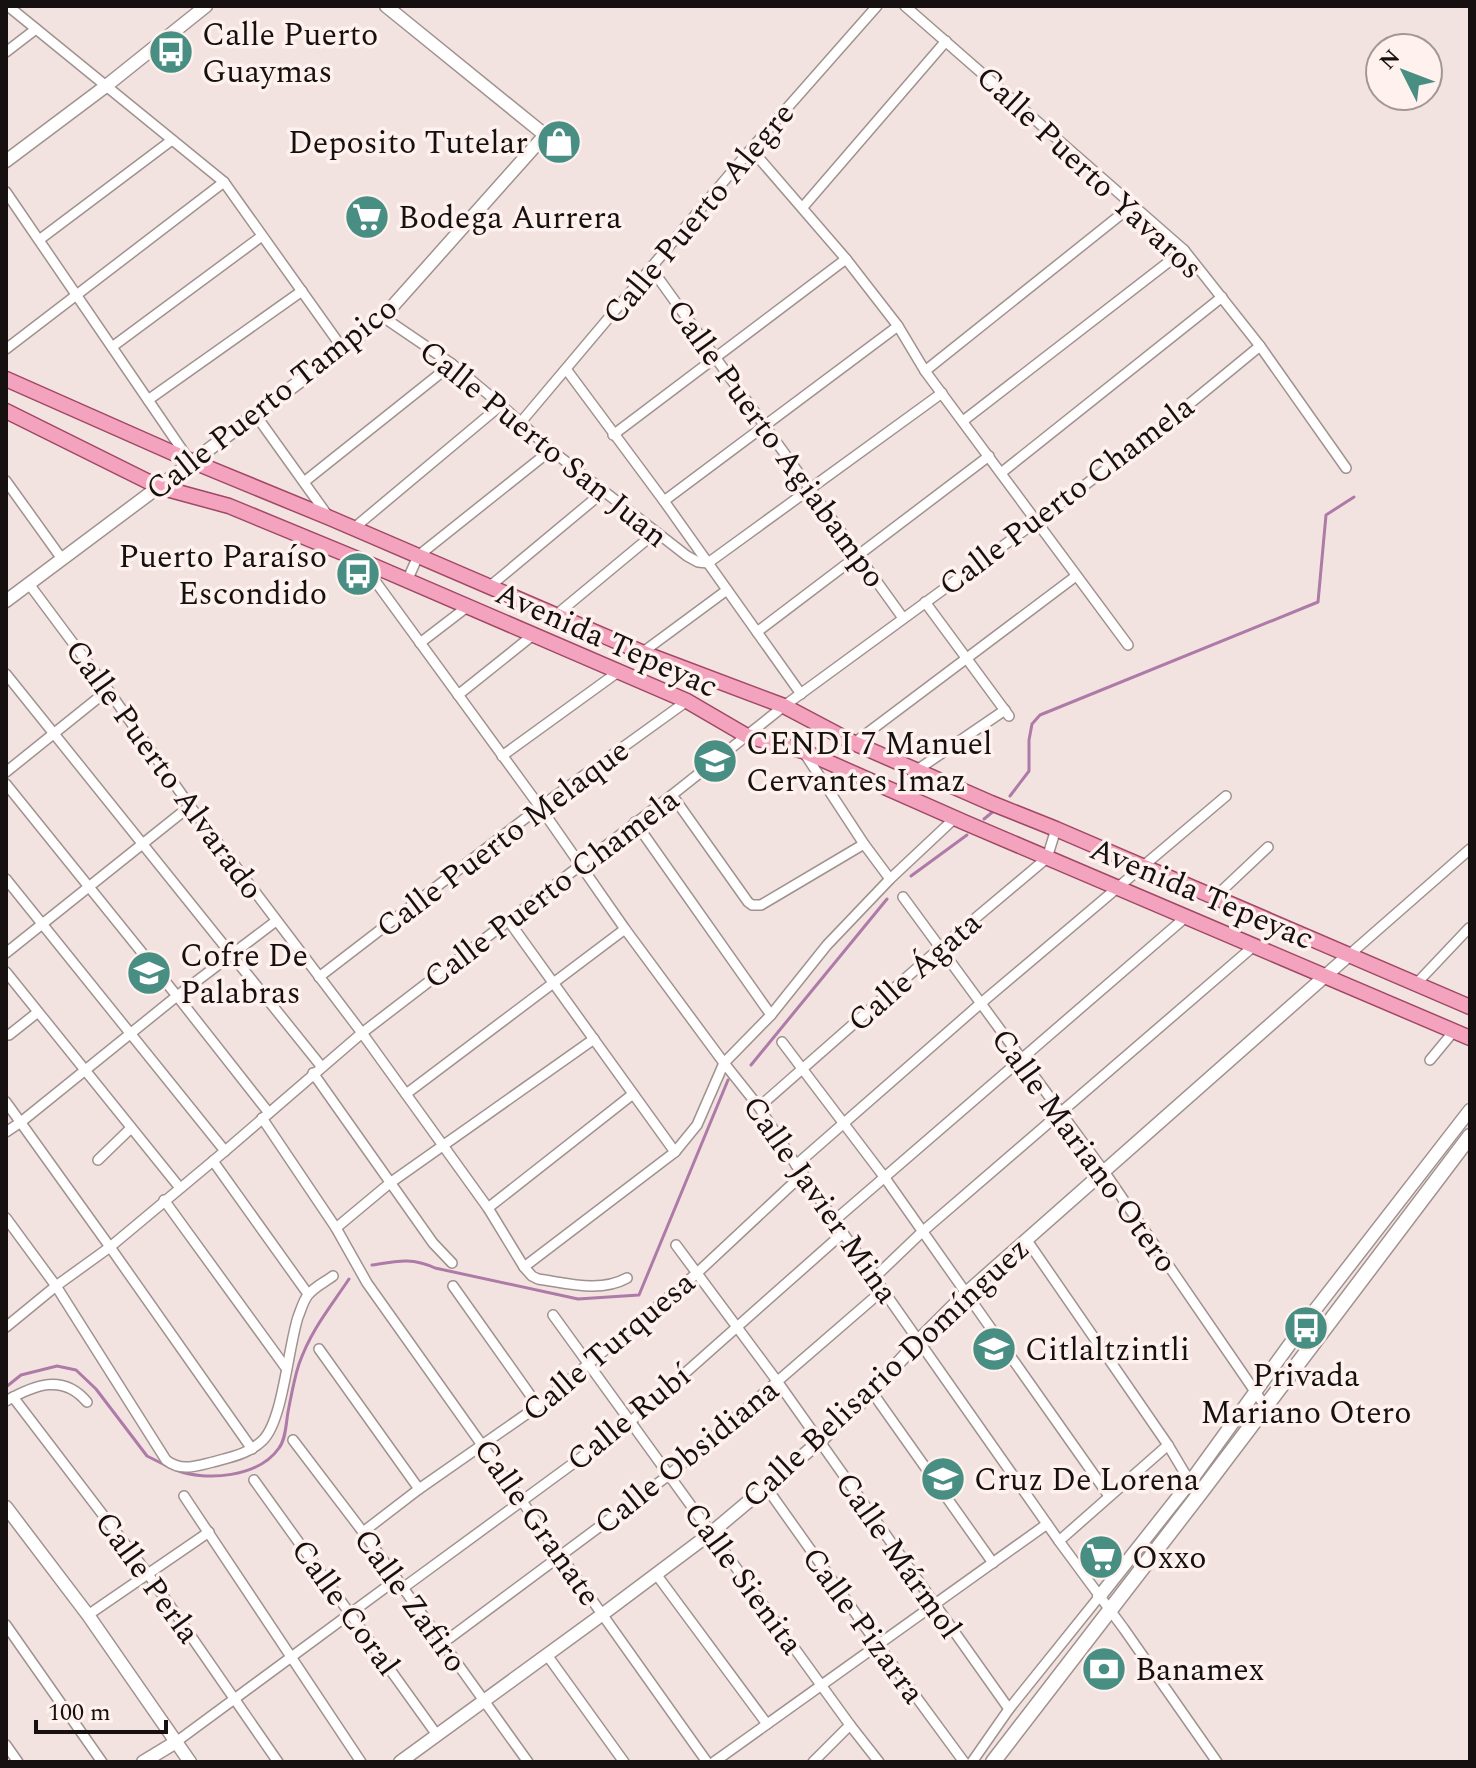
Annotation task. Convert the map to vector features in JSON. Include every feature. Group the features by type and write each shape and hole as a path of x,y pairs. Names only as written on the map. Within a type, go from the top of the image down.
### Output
{"main road":[{"name":"Avenida Tepeyac","path":"6,379 191,461 643,652 784,706 854,743 1002,808 1470,1007"},
{"name":"Avenida Tepeyac","path":"6,411 159,487 229,506 360,560 687,701 747,736 803,751 1470,1038"},
{"path":"993,1762 1470,1136"}],"street":[{"path":"8,6 224,182 343,349"},
{"path":"6,161 206,6"},
{"name":"Calle Puerto Tampico","path":"6,601 383,317 545,135 386,6"},
{"name":"Calle Puerto Alegre","path":"521,422 751,149 877,6"},
{"name":"Calle Puerto Yavaros","path":"905,6 1184,250 1260,346 1346,468"},
{"path":"6,52 36,29"},
{"path":"803,207 946,41"},
{"path":"39,240 172,140"},
{"path":"751,149 803,207 898,326 925,371 1128,645"},
{"path":"6,334 10,347 224,182"},
{"path":"6,192 191,461"},
{"path":"925,371 1134,204"},
{"path":"112,347 262,236"},
{"path":"963,421 1184,250"},
{"path":"613,435 846,259"},
{"name":"Calle Puerto Agiabampo","path":"651,268 903,618"},
{"path":"148,400 302,291"},
{"path":"1001,473 1222,297"},
{"name":"Calle Puerto San Juan","path":"383,317 452,364 551,450 687,556 708,563"},
{"path":"664,501 898,326"},
{"name":"Calle Puerto Chamela","path":"6,1327 110,1247 362,1033 784,706 1154,433 1260,346"},
{"path":"304,482 452,364"},
{"name":"Calle Puerto San Juan","path":"566,369 801,694"},
{"path":"708,563 942,393"},
{"path":"354,528 501,405"},
{"path":"255,414 330,518"},
{"path":"407,581 418,556 551,450"},
{"path":"757,632 989,456"},
{"path":"6,481 62,559"},
{"path":"489,587 603,492"},
{"path":"556,615 656,532"},
{"name":"Calle Javier Mina","path":"360,560 625,929 759,1107 843,1233 1217,1762"},
{"path":"854,743 1076,576"},
{"name":"Calle Puerto Alvarado","path":"29,584 190,806 362,1033 488,1208 524,1267"},
{"path":"643,652 727,590"},
{"path":"917,770 1007,713 925,602"},
{"path":"420,643 467,607"},
{"path":"458,695 533,635"},
{"path":"502,756 618,672"},
{"path":"6,674 232,954 317,1070 390,1183 433,1243 452,1263"},
{"path":"6,772 108,690"},
{"name":"Calle Puerto Melaque","path":"319,977 540,807 687,701"},
{"path":"803,751 890,879"},
{"name":"Calle Granate","path":"6,784 177,996 265,1116 367,1283 707,1762"},
{"path":"672,795 752,905 761,905 864,844"},
{"name":"Calle Turquesa","path":"363,1532 538,1406 696,1274 844,1124 980,1004 1226,796"},
{"path":"6,953 190,806"},
{"path":"627,1278 618,1283 585,1286 538,1279 524,1267 675,1152 697,1125 724,1063 771,1015 827,945 890,879 956,817"},
{"path":"635,822 771,1015"},
{"path":"1047,858 1056,829"},
{"path":"1215,897 1268,847"},
{"path":"1349,955 1470,849"},
{"name":"Calle Ágata","path":"759,1107 1047,858"},
{"path":"6,879 225,1151"},
{"name":"Calle Mariano Otero","path":"903,897 1103,1170 1265,1406"},
{"path":"835,1220 1187,916"},
{"path":"508,920 675,1152"},
{"path":"6,1132 276,921"},
{"path":"1416,984 1469,928"},
{"path":"406,1094 625,929"},
{"path":"875,1277 922,1232 1255,945"},
{"name":"Calle Belisario Domínguez","path":"407,1760 711,1533 819,1442 872,1392 965,1294 1349,955"},
{"path":"6,972 180,1188"},
{"path":"9,1035 38,1012"},
{"path":"1430,1060 1454,1031"},
{"path":"336,1228 390,1183 594,1039"},
{"path":"782,1042 885,1178 1109,1496"},
{"path":"488,1208 633,1094"},
{"path":"6,1102 252,1449"},
{"path":"972,1762 1009,1709 1190,1482 1311,1315 1470,1110"},
{"path":"98,1160 131,1128"},
{"path":"213,1161 308,1294"},
{"path":"164,1200 286,1368"},
{"path":"6,1218 56,1286 166,1460 173,1465 189,1468 245,1453 263,1440 271,1429 279,1405 293,1334 304,1302 308,1294 333,1276"},
{"name":"Calle Rubí","path":"176,1742 350,1613 522,1500 631,1421 843,1233"},
{"path":"1026,1239 1168,1445 1190,1482"},
{"name":"Calle Mármol","path":"676,1245 777,1381 1009,1709"},
{"path":"453,1286 538,1406"},
{"name":"Calle Obsidiana","path":"443,1643 669,1475 883,1290"},
{"name":"Calle Sienita","path":"553,1315 879,1762"},
{"path":"319,1349 419,1489"},
{"path":"10,1399 57,1383 71,1387 87,1402"},
{"path":"872,1392 993,1563"},
{"name":"Calle Perla","path":"10,1399 148,1574 278,1762"},
{"name":"Calle Zafiro","path":"293,1440 528,1762"},
{"path":"1059,1541 1168,1445"},
{"name":"Calle Coral","path":"254,1480 437,1735"},
{"name":"Calle Pizarra","path":"766,1487 964,1762"},
{"path":"184,1496 361,1762"},
{"path":"6,1507 88,1615 190,1762"},
{"path":"714,1762 1047,1524"},
{"path":"88,1615 209,1532"},
{"path":"656,1574 767,1724"},
{"path":"6,1625 102,1762"},
{"path":"547,1655 624,1762"},
{"path":"813,1762 850,1725"},
{"path":"993,1732 1007,1744"},
{"path":"143,1762 176,1742"},
{"path":"6,1745 18,1762"}],"waterway":[{"path":"1010,796 1029,771 1032,724 1040,715 1318,602 1326,515 1354,497"},
{"path":"984,819 995,810"},
{"path":"911,876 967,835"},
{"path":"751,1065 887,899"},
{"path":"372,1265 419,1262 578,1299 639,1295 728,1080"},
{"path":"176,1470 216,1476 246,1471 270,1458 284,1436 294,1382 304,1352 349,1279"},
{"path":"6,1387 21,1375 57,1366 76,1370 96,1389 147,1456 169,1467"}],"place":[{"name":"Calle Puerto Guaymas","path":"171,52"},
{"name":"Deposito Tutelar","path":"559,142"},
{"name":"Bodega Aurrera","path":"367,217"},
{"name":"Puerto Paraíso Escondido","path":"358,574"},
{"name":"CENDI 7 Manuel Cervantes Imaz","path":"715,761"},
{"name":"Cofre De Palabras","path":"149,973"},
{"name":"Privada Mariano Otero","path":"1306,1328"},
{"name":"Citlaltzintli","path":"994,1349"},
{"name":"Cruz De Lorena","path":"943,1479"},
{"name":"Oxxo","path":"1101,1557"},
{"name":"Banamex","path":"1104,1669"}]}
